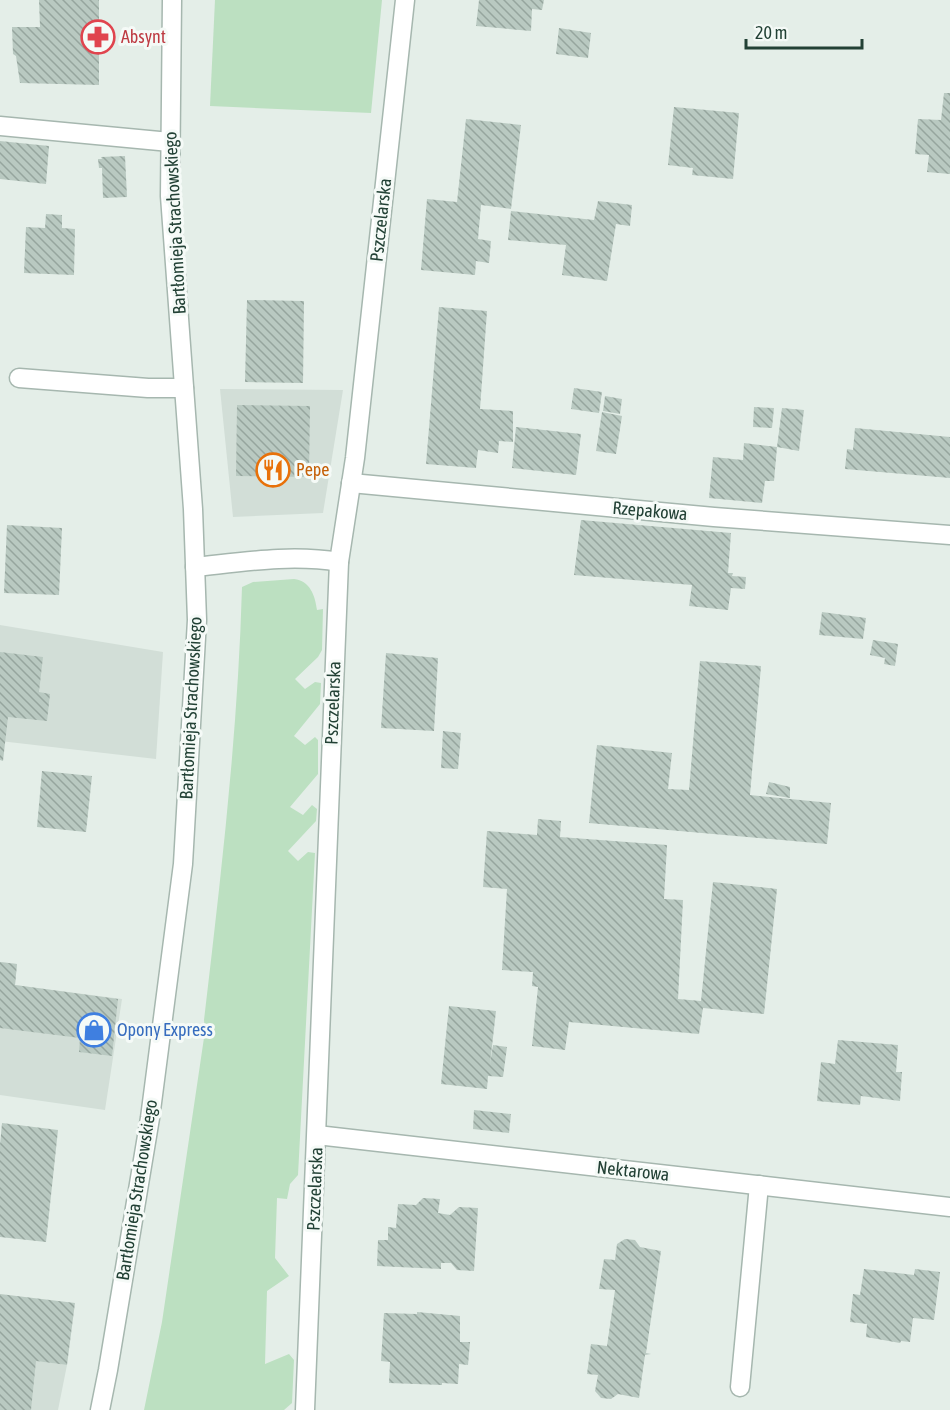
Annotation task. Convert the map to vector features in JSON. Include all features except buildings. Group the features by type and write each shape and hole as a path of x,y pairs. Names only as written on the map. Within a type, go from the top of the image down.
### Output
{"street":[{"name":"Bartłomieja Strachowskiego","path":"100,1410 150,1118 183,864 197,620 170,196 172,0"},
{"name":"Pszczelarska","path":"305,1410 339,562 360,412 405,0"},
{"path":"0,126 170,142"},
{"path":"19,378 148,388 184,388"},
{"name":"Rzepakowa","path":"351,483 714,517 950,534"},
{"path":"195,567 232,562 312,558 339,562"},
{"name":"Nektarowa","path":"317,1136 950,1207"},
{"path":"740,1387 759,1185"}],"shaded area":[{"path":"220,389 343,390 323,513 233,517"},
{"path":"0,625 163,652 156,759 0,741"},
{"path":"0,962 17,964 15,985 122,999 105,1110 0,1095"},
{"path":"0,1356 67,1365 58,1410 0,1410"}],"green space":[{"path":"215,0 382,0 371,113 210,106"},
{"path":"294,579 308,586 315,599 317,610 323,609 322,650 318,657 295,679 305,689 315,682 321,683 320,704 294,736 305,745 315,737 318,740 318,774 290,807 303,815 312,805 317,809 316,821 288,851 298,861 308,852 315,853 298,1175 290,1184 287,1199 277,1198 275,1258 289,1276 267,1291 265,1364 289,1354 294,1360 292,1403 284,1410 144,1410 162,1322 205,1031 204,1020 233,750 242,587 253,582"}],"place":[{"name":"Absynt","path":"98,37"},
{"name":"Pepe","path":"273,470"},
{"name":"Opony Express","path":"94,1030"}]}
